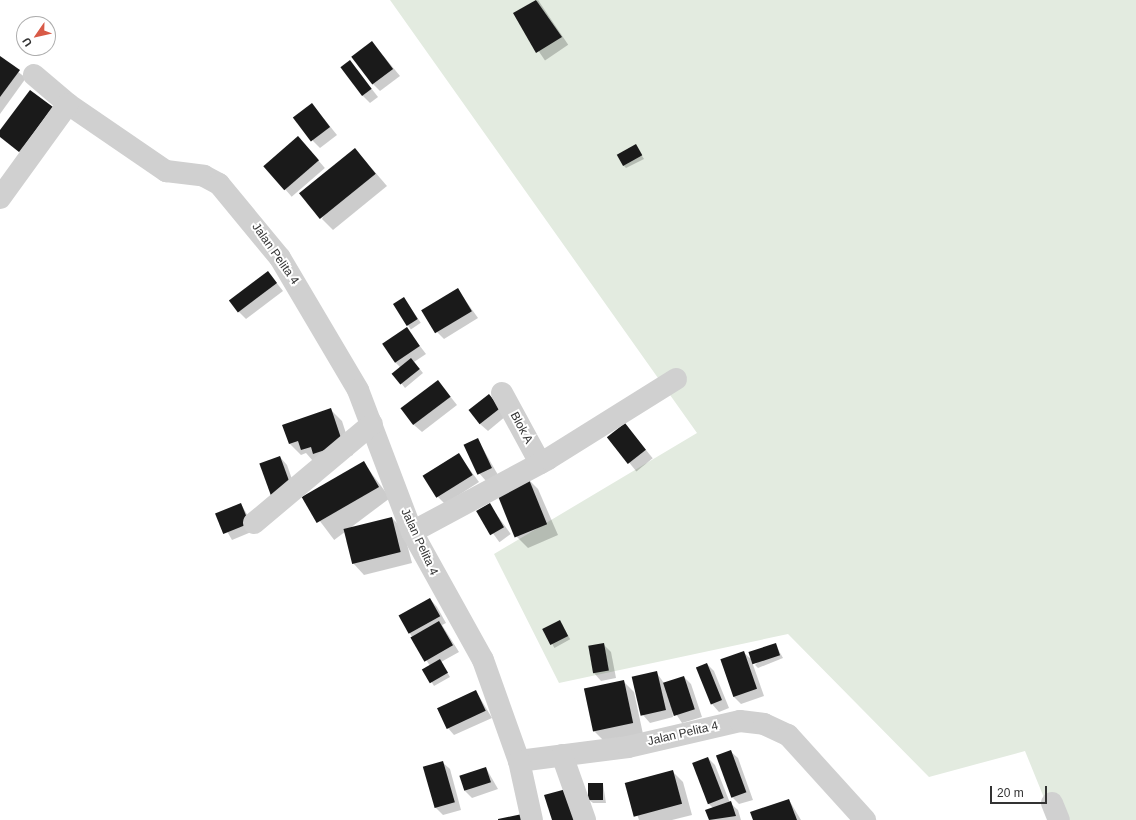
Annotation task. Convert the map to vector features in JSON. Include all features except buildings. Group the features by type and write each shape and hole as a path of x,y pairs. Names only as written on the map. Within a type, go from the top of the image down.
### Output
{"street":[{"name":"Jalan Pelita 4","path":"34,75 68,104 166,171 204,176 219,184 260,231 302,292 340,353 372,424 412,532 483,660 519,761 628,747 740,721 764,724 788,734 865,820"},
{"path":"0,198 68,104"},
{"path":"412,532 540,463 676,378"},
{"name":"Blok A","path":"502,393 540,463"},
{"path":"254,523 372,424"},
{"path":"562,756 585,820"},
{"path":"519,761 532,820"}],"shaded area":[{"path":"390,0 1136,0 1136,820 1053,820 1025,751 929,777 788,634 559,683 494,554 697,433"}]}
